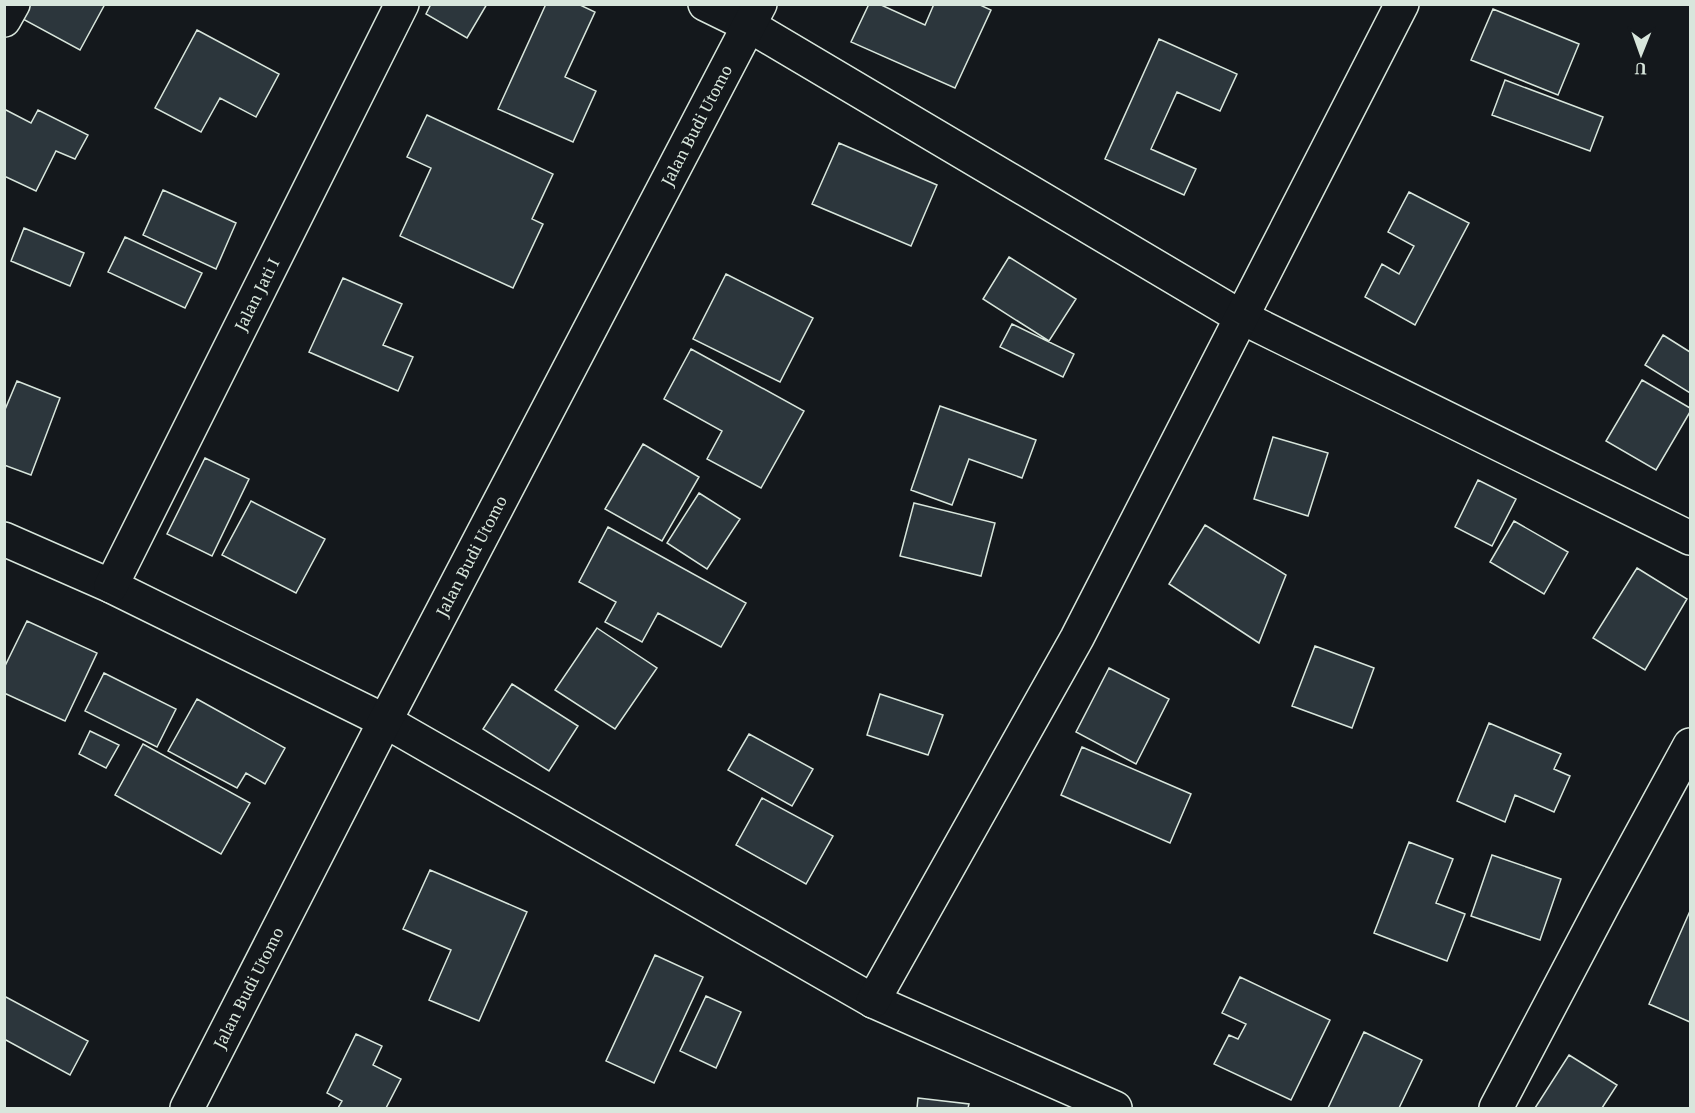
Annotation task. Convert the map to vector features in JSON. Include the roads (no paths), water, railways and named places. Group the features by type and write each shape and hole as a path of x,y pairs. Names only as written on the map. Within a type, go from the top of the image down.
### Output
{"street":[{"path":"4,20 13,4"},
{"name":"Jalan Jati I","path":"111,586 402,4"},
{"path":"705,4 755,15 1241,317 1690,538"},
{"path":"873,1001 1077,638 1402,4"},
{"name":"Jalan Budi Utomo","path":"187,1108 385,721 755,15"},
{"path":"4,539 111,586 385,721 873,1001 1115,1108"},
{"path":"1496,1108 1690,746"}]}
